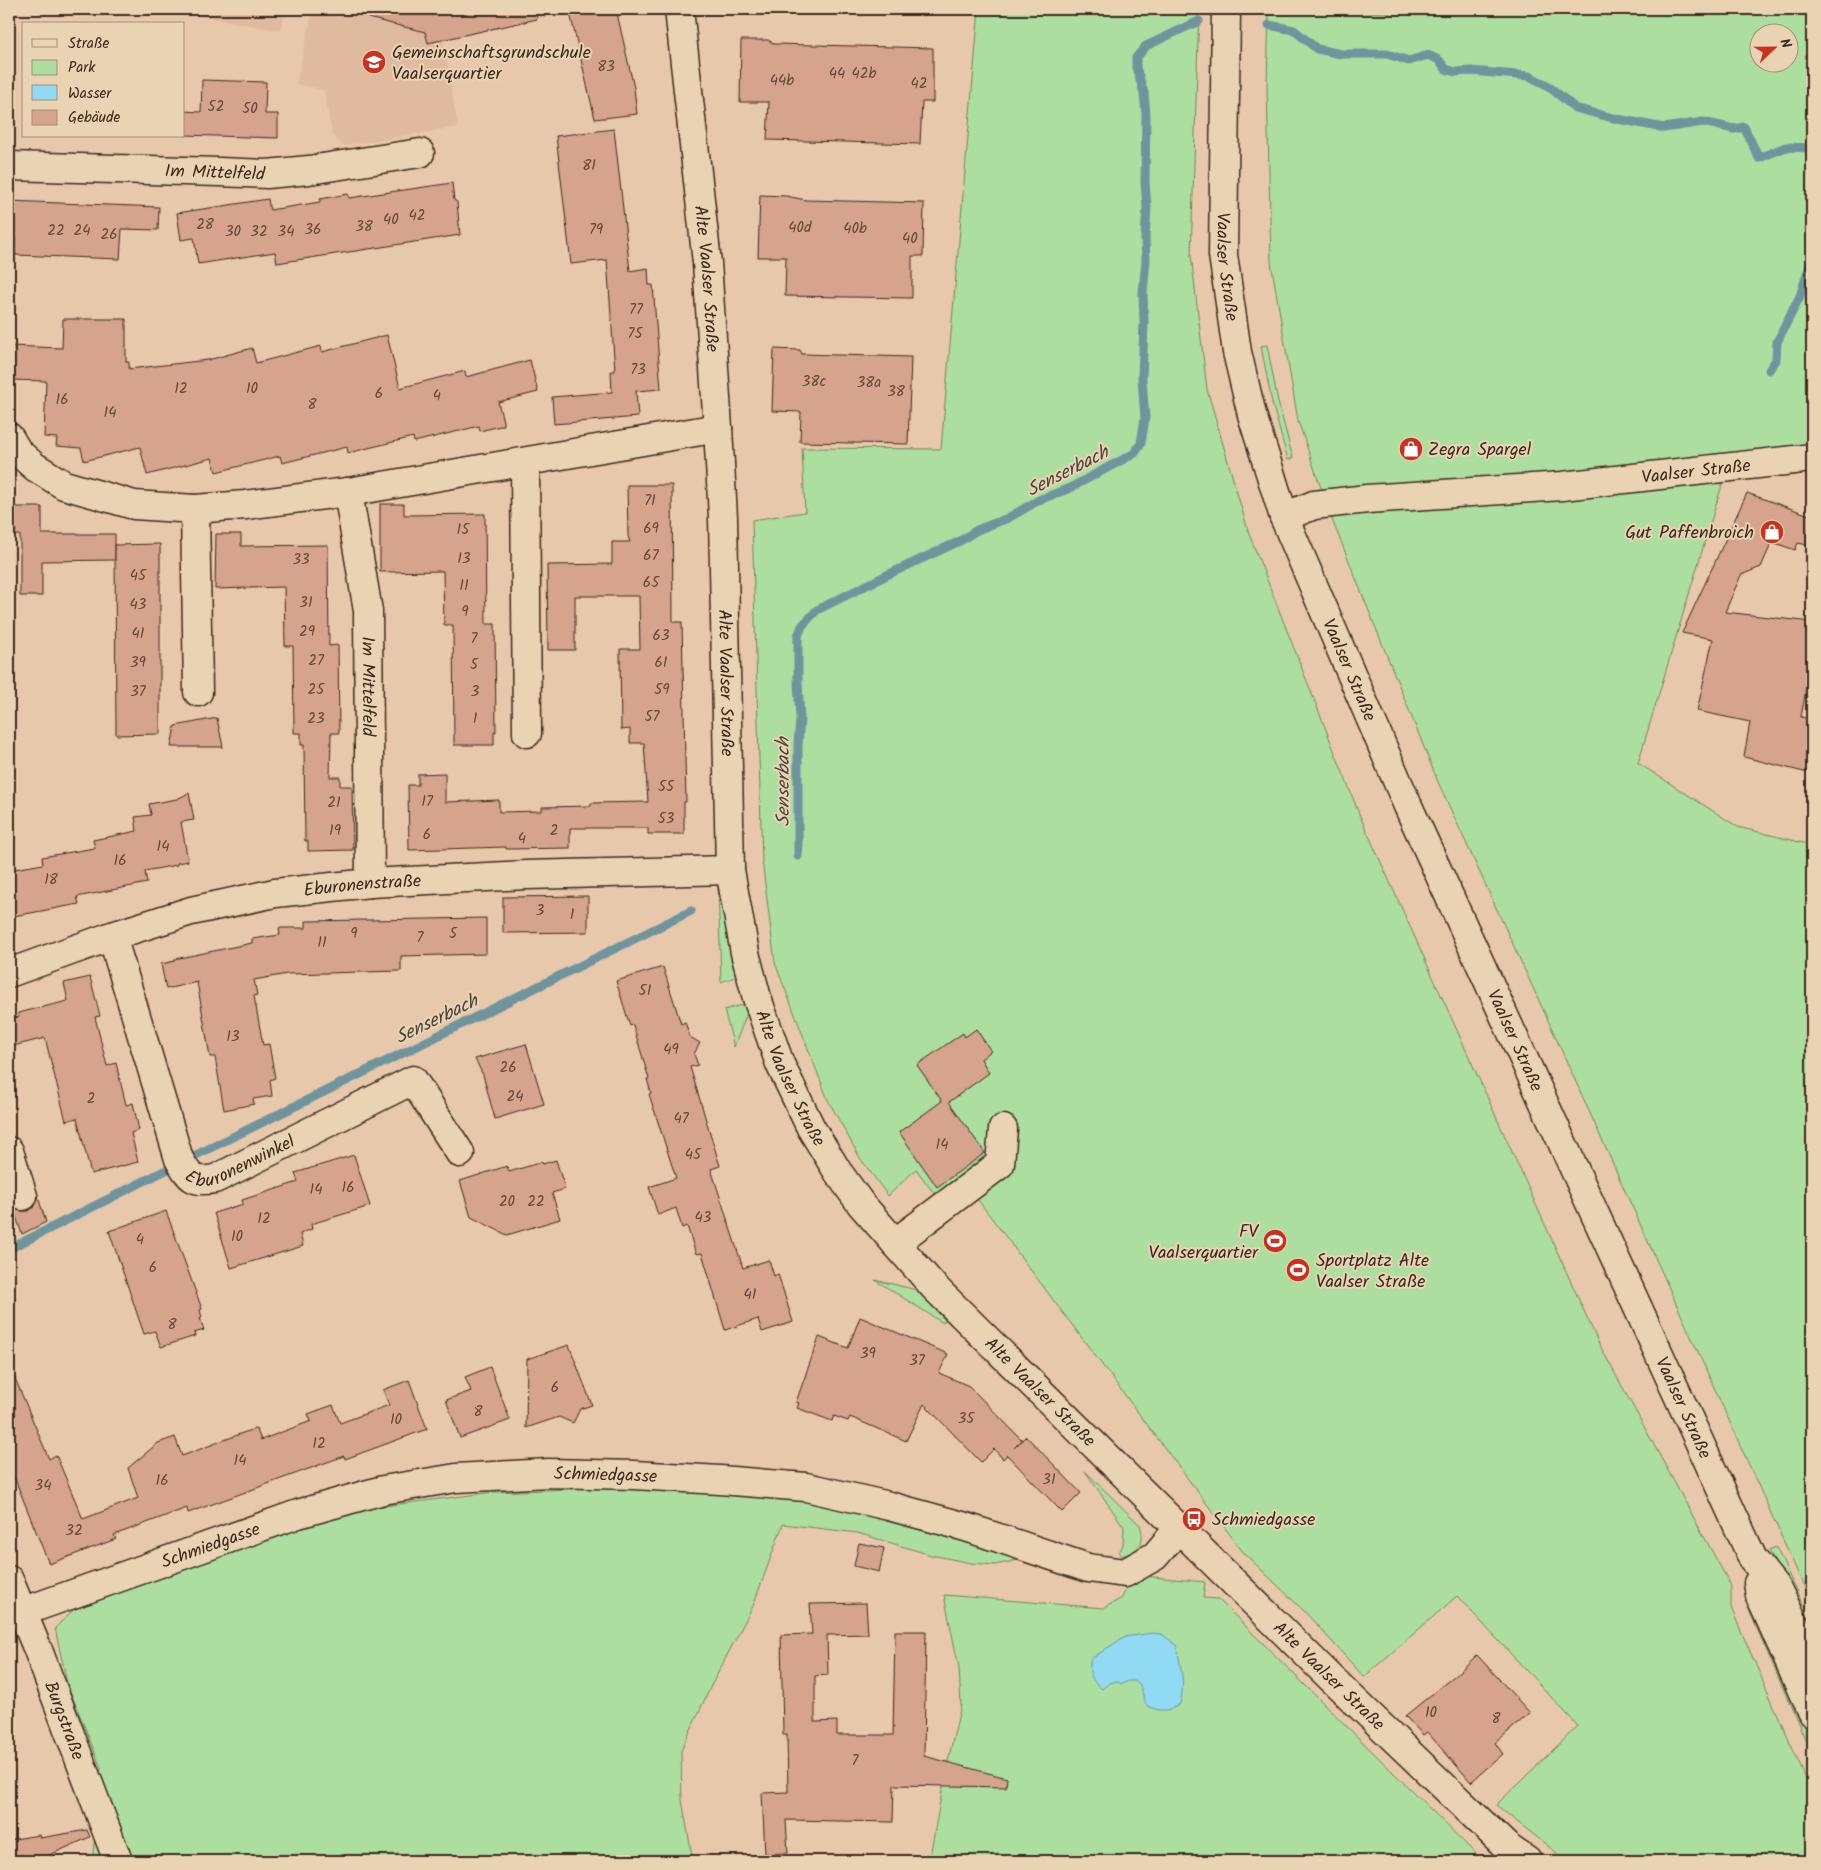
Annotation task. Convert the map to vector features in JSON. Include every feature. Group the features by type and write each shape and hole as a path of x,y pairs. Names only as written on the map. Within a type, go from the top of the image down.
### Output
{"street":[{"name":"Alte Vaalser Straße","path":"679,9 707,263 718,428 723,518 730,870 747,962 757,998 780,1064 811,1128 838,1172 861,1204 934,1287 1392,1738 1507,1847 1528,1861"},
{"name":"Vaalser Straße","path":"1226,9 1223,255 1237,352 1252,415 1284,517 1408,806 1753,1559 1777,1589 1812,1660"},
{"name":"Im Mittelfeld","path":"9,166 267,174 420,153"},
{"path":"12,452 64,485 134,505 195,509 245,505 348,492 718,428"},
{"name":"Vaalser Straße","path":"1284,517 1314,504 1562,486 1812,458"},
{"path":"525,462 528,733"},
{"name":"Im Mittelfeld","path":"348,492 368,611 370,883"},
{"path":"195,509 198,692"},
{"name":"Eburonenstraße","path":"9,973 112,936 191,911 274,893 370,883 526,875 730,870"},
{"name":"Eburonenwinkel","path":"112,936 179,1159 189,1176 200,1181 216,1178 413,1080 460,1153"},
{"path":"894,1243 1000,1164 1003,1129"},
{"path":"9,1151 23,1196"},
{"name":"Schmiedgasse","path":"22,1612 114,1581 298,1514 383,1490 456,1478 549,1473 634,1475 806,1488 889,1506 966,1527 1088,1568 1125,1573 1155,1556 1179,1528"},
{"name":"Vaalser Straße","path":"1753,1559 1760,1596 1812,1713"},
{"name":"Burgstraße","path":"9,1580 118,1861"}],"shaded area":[{"path":"163,9 285,9 281,31"},
{"name":"Gemeinschaftsgrundschule Vaalserquartier","path":"313,9 570,9 547,14 548,17 526,22 525,19 443,39 458,127 344,146 332,135 324,90 296,84"}],"green space":[{"path":"979,9 1199,9 1191,255 1207,389 1249,534 1360,816 1599,1344 1731,1586 1731,1608 1812,1795 1812,1850 1807,1857 1798,1861 1567,1861 1496,1805 1578,1726 1457,1596 1364,1677 1306,1613 1243,1552 969,1188 936,1196 916,1169 888,1196 860,1158 828,1100 775,963 762,860 752,520 805,512 802,448 941,449"},
{"path":"1269,9 1390,13 1390,9 1812,9 1812,463 1725,475 1638,763 1738,827 1812,845 1812,1604 1438,782 1331,517 1298,421 1271,262 1267,84"},
{"path":"1267,345 1278,402 1293,458 1288,460 1272,403 1261,346"},
{"path":"718,885 738,976 721,982"},
{"path":"746,1004 747,1013 734,1047 724,1010"},
{"path":"875,1280 917,1290 945,1320 943,1323"},
{"path":"1085,1471 1140,1525 1142,1537 1140,1546 1137,1549 1121,1556 1119,1552 1123,1545 1124,1527"},
{"path":"648,1486 819,1503 973,1544 1018,1560 995,1565 971,1563 931,1555 858,1533 783,1524 753,1606 711,1686 681,1751 682,1800 693,1861 94,1861 93,1854 101,1768 67,1683 55,1628 73,1610 250,1544 353,1510 494,1492"},
{"path":"1776,1547 1812,1625 1812,1642 1769,1550"},
{"path":"1132,1575 1205,1582 1203,1598 1218,1599 1483,1861 929,1861 947,1765 961,1705 959,1668 944,1595 1104,1608 1122,1598"},
{"path":"1753,1598 1812,1734 1812,1755 1745,1601"}],"water":[{"path":"1153,1633 1162,1634 1177,1646 1182,1674 1182,1695 1180,1704 1168,1710 1159,1710 1146,1705 1140,1686 1135,1681 1128,1681 1122,1684 1109,1683 1102,1689 1093,1679 1090,1672 1091,1659 1124,1637"}],"building":[{"path":"369,9 535,9 537,19 428,43 425,32 368,18"},
{"path":"569,9 616,9 634,88 637,114 595,119"},
{"path":"741,40 768,40 775,44 933,48 933,102 922,102 920,144 767,140 769,102 740,102"},
{"path":"202,80 266,82 265,114 278,114 278,138 185,135 185,111 201,112"},
{"path":"614,129 630,271 648,268 649,285 653,285 661,389 636,391 638,417 554,424 552,397 612,392 611,371 615,371 607,260 571,264 556,136"},
{"path":"452,183 454,200 457,202 460,235 277,263 275,252 198,264 194,238 181,240 177,213 268,199 270,210 320,202 320,199 348,194 349,198"},
{"path":"760,195 786,196 806,200 924,203 923,256 912,256 912,298 785,296 786,257 758,257"},
{"path":"9,201 159,207 158,230 122,229 120,259 15,255 15,237 9,230"},
{"path":"63,319 126,319 126,362 129,362 129,369 208,360 252,348 256,363 321,346 322,352 387,335 400,388 465,371 466,377 530,360 538,392 498,402 504,425 480,431 479,426 414,442 413,437 348,453 347,447 282,463 280,456 216,472 212,458 147,475 140,447 84,461 81,448 56,446 57,438 44,437 46,381 9,380 9,346 62,348"},
{"path":"774,349 800,350 802,354 911,357 908,444 800,442 801,412 772,411"},
{"path":"627,485 672,485 673,622 682,622 686,802 684,802 684,834 648,834 648,828 570,828 570,848 506,849 506,847 409,850 408,785 418,785 418,774 445,773 445,802 499,800 499,812 542,811 542,807 591,806 591,803 648,802 644,743 630,743 630,729 621,730 620,649 640,649 639,596 575,596 575,650 548,650 547,565 612,564 612,542 630,542 628,536"},
{"path":"1747,493 1812,516 1812,546 1798,543 1795,550 1772,542 1761,567 1741,575 1725,612 1812,622 1812,657 1801,717 1812,719 1812,774 1744,757 1750,722 1697,711 1713,639 1682,633"},
{"path":"380,504 404,504 404,515 485,514 486,624 495,624 496,732 494,732 494,745 454,745 453,625 444,625 443,571 380,572"},
{"path":"15,507 42,507 42,534 115,534 115,560 42,561 42,596 20,596 20,535 15,535"},
{"path":"216,534 241,534 241,546 328,545 329,646 338,645 339,733 331,733 330,777 340,777 340,786 352,786 353,850 308,851 308,841 305,841 304,745 301,745 301,733 294,733 293,646 285,646 284,587 215,589"},
{"path":"160,544 160,734 116,735 115,545"},
{"path":"217,718 223,747 171,747 175,726"},
{"path":"189,793 194,820 181,822 188,861 145,871 147,883 77,897 79,904 9,917 9,870 43,864 42,857 95,848 93,840 137,831 135,817 151,815 149,804 177,799"},
{"path":"588,896 588,932 503,933 503,897"},
{"path":"486,918 486,954 401,956 401,971 287,974 254,980 257,995 254,996 263,1045 269,1044 275,1078 270,1080 272,1096 253,1099 254,1104 224,1110 215,1057 210,1057 197,982 166,989 161,964 175,961 175,959 252,943 252,939 280,935 279,928 306,928 306,921"},
{"path":"663,967 681,1024 685,1022 690,1037 700,1043 694,1054 698,1065 690,1067 720,1166 711,1169 743,1268 769,1260 774,1276 778,1274 793,1322 762,1332 758,1319 725,1330 702,1253 696,1254 687,1226 682,1228 676,1208 658,1215 649,1187 676,1178 649,1094 651,1093 647,1079 649,1079 633,1025 630,1026 616,981"},
{"path":"90,977 100,1016 95,1017 107,1066 116,1063 126,1105 133,1103 139,1130 131,1133 138,1162 91,1174 77,1118 66,1121 45,1038 9,1047 9,1019 19,1017 18,1013 68,1001 64,983"},
{"path":"976,1029 991,1051 981,1059 989,1073 949,1102 985,1153 937,1187 899,1132 942,1101 917,1065 963,1033 965,1037"},
{"path":"526,1044 544,1104 495,1119 483,1075 475,1059"},
{"path":"354,1155 370,1206 311,1224 312,1229 300,1234 303,1246 231,1268 214,1213 243,1204 242,1200 298,1182 295,1173"},
{"path":"556,1160 565,1189 552,1193 560,1219 507,1235 471,1217 460,1181 507,1166 509,1172 542,1162 543,1164"},
{"path":"38,1197 46,1222 22,1234 13,1208 20,1211 28,1211 35,1206"},
{"path":"166,1211 202,1309 200,1310 202,1318 200,1318 204,1330 194,1333 195,1336 161,1347 155,1331 144,1334 109,1231"},
{"path":"860,1317 948,1354 939,1373 969,1386 1022,1440 1026,1436 1081,1493 1062,1512 1007,1455 1003,1459 994,1449 981,1462 924,1404 906,1441 850,1417 848,1421 834,1416 832,1421 797,1408 799,1403 796,1402 819,1337 848,1348"},
{"path":"569,1345 592,1405 580,1409 573,1423 559,1417 526,1428 527,1359"},
{"path":"9,1364 49,1459 56,1455 83,1519 138,1498 128,1468 158,1443 175,1437 182,1456 256,1428 261,1440 311,1421 308,1414 333,1405 340,1423 389,1405 383,1390 409,1380 427,1429 345,1459 344,1456 188,1513 187,1508 114,1535 116,1539 49,1564 9,1464"},
{"path":"490,1367 510,1420 460,1438 446,1400 471,1391 465,1377"},
{"path":"859,1543 884,1548 879,1572 854,1566"},
{"path":"866,1603 868,1634 827,1635 828,1675 815,1676 815,1722 837,1721 837,1735 893,1735 895,1631 926,1631 924,1756 1007,1778 1006,1787 894,1785 893,1822 786,1820 788,1853 765,1854 762,1793 788,1792 787,1735 783,1735 781,1635 812,1634 810,1604"},
{"path":"1477,1655 1530,1713 1495,1743 1503,1754 1471,1782 1427,1732 1423,1735 1405,1716"},
{"path":"87,1830 90,1837 43,1858 44,1861 9,1861 9,1840 39,1835 40,1838"}],"waterway":[{"name":"Senserbach","path":"798,856 798,744 800,719 798,636 802,626 817,610 960,541 977,530 1008,518 1039,500 1070,488 1135,453 1141,443 1145,418 1142,380 1143,293 1147,207 1145,182 1146,114 1144,93 1136,67 1136,58 1146,46 1199,21"},
{"name":"Senserbach","path":"1269,25 1294,30 1317,49 1341,54 1387,54 1409,61 1428,55 1439,60 1446,69 1455,72 1471,71 1529,76 1547,85 1575,108 1613,118 1664,128 1703,122 1734,129 1744,127 1759,158 1786,147 1812,148"},
{"path":"1769,370 1776,360 1777,342 1800,296 1812,258"},
{"name":"Senserbach","path":"196,1155 691,911"},
{"name":"Senserbach","path":"9,1249 172,1167"}],"place":[{"name":"Gemeinschaftsgrundschule Vaalserquartier","path":"374,62"},
{"name":"Zegra Spargel","path":"1411,449"},
{"name":"Gut Paffenbroich","path":"1772,532"},
{"name":"FV Vaalserquartier","path":"1275,1241"},
{"name":"Sportplatz Alte Vaalser Straße","path":"1298,1270"},
{"name":"Schmiedgasse","path":"1194,1519"}]}
